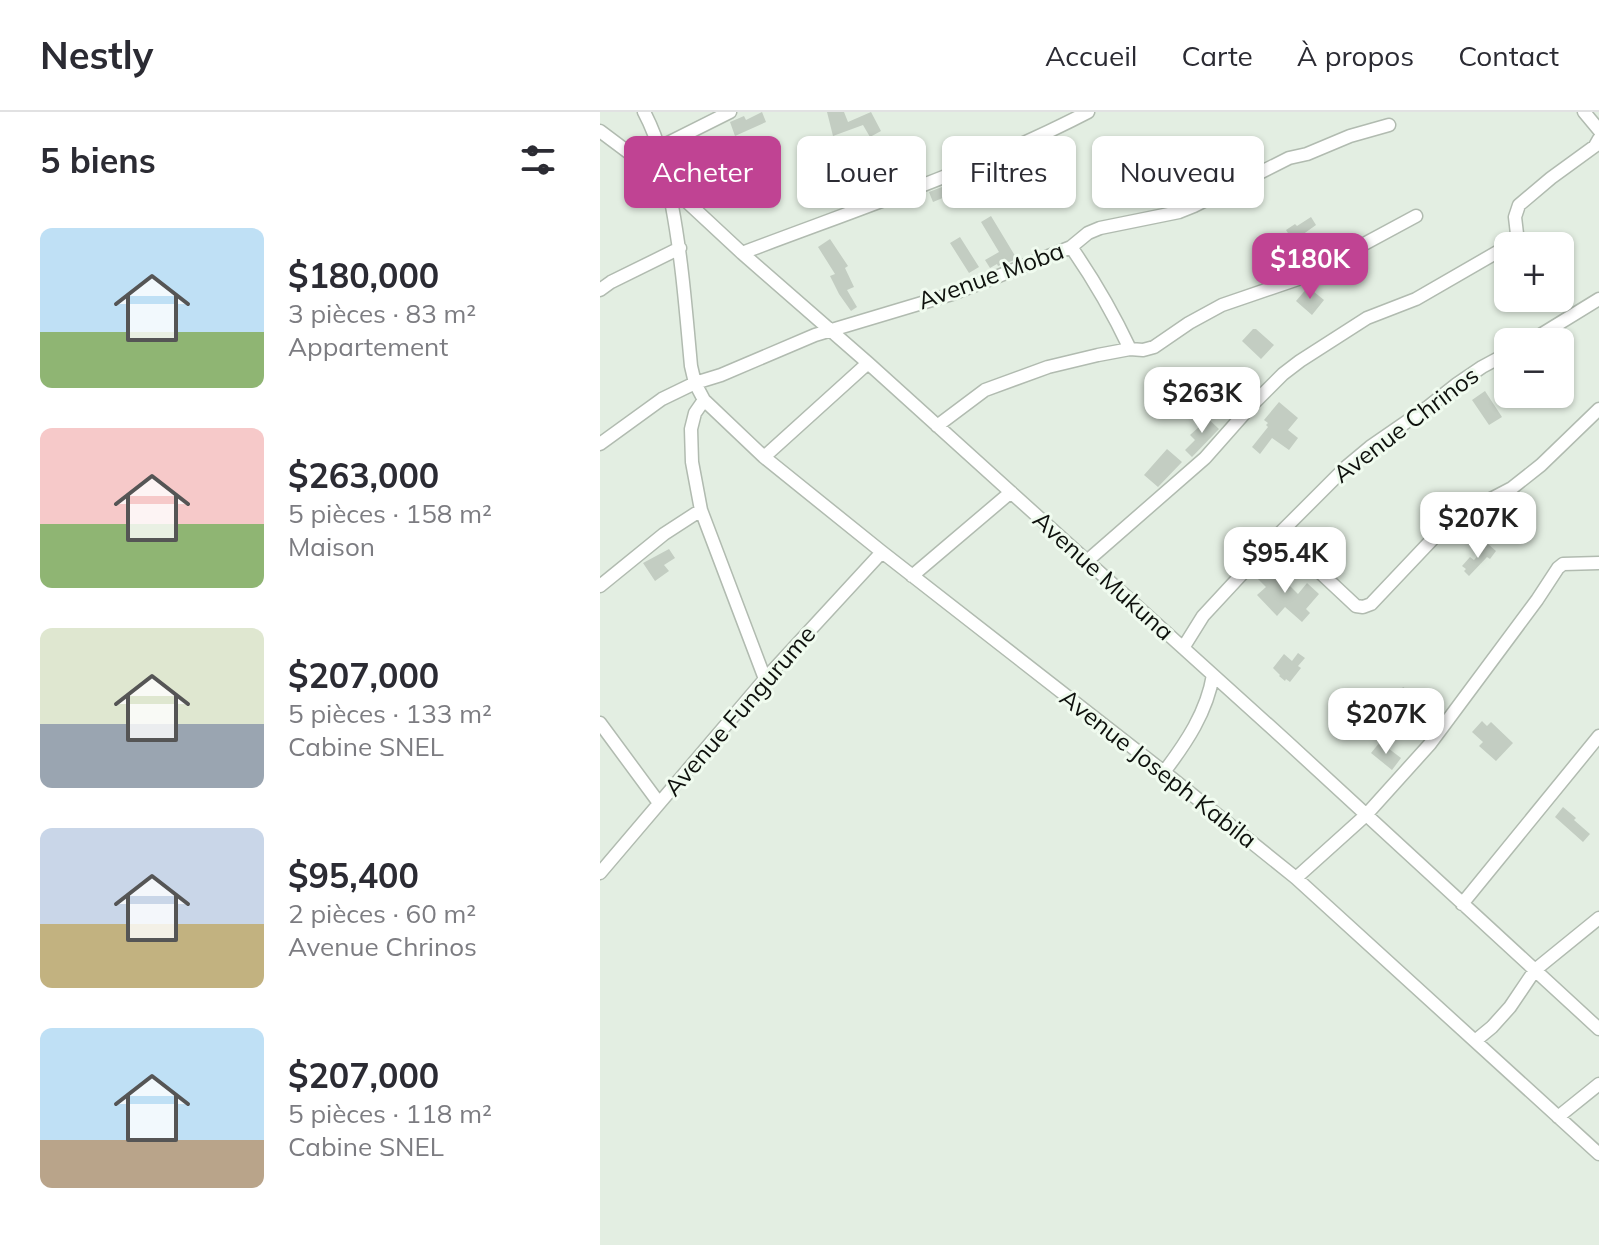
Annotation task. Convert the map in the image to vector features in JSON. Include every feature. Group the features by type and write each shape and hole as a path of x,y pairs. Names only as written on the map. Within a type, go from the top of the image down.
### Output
{"street":[{"name":"Avenue Joseph Kabila","path":"644,112 656,136"},
{"path":"682,136 730,112"},
{"path":"742,253 964,169 1088,112"},
{"path":"1584,112 1599,130"},
{"name":"Avenue Moba","path":"600,444 662,399 774,351 831,330 952,294 1071,247 1100,228 1179,212 1289,158 1389,125"},
{"name":"Avenue Mukuna","path":"600,131 624,150"},
{"path":"1087,561 1205,458 1251,406 1300,361 1367,318 1416,299 1513,243 1517,234 1515,217 1519,205 1595,146 1599,139"},
{"name":"Avenue Joseph Kabila","path":"672,208 680,248 691,366 704,400 764,457 1296,878 1599,1154"},
{"name":"Avenue Mukuna","path":"694,208 1213,675 1599,1029"},
{"path":"937,426 985,390 1048,367 1098,355 1154,347 1222,305 1301,278 1416,216"},
{"path":"1071,247 1117,321 1130,349"},
{"path":"600,290 680,248"},
{"path":"1552,328 1599,299"},
{"name":"Avenue Chrinos","path":"1183,648 1203,616 1346,467 1457,384 1494,361"},
{"path":"764,457 868,363"},
{"path":"704,400 695,413 691,429 692,462 701,510 765,679"},
{"path":"1279,534 1356,606 1367,607 1443,528 1512,488 1541,465 1599,409"},
{"path":"912,576 1011,492"},
{"path":"600,586 664,534 701,510"},
{"name":"Avenue Fungurume","path":"600,873 765,679 882,552"},
{"path":"1296,878 1366,815 1430,744 1558,568 1563,564 1599,563"},
{"path":"1164,772 1188,739 1210,693 1213,675"},
{"path":"600,723 659,803"},
{"path":"1462,904 1599,736"},
{"path":"1475,1041 1510,1007 1535,970 1599,918"},
{"path":"1558,1117 1599,1084"}],"building":[{"path":"762,112 766,122 735,136 730,122 744,116 746,120"},
{"path":"827,112 844,112 848,122 871,112 881,131 869,136 863,125 833,136"},
{"path":"942,187 942,198 933,202 929,192"},
{"path":"991,216 1017,259 990,268 985,260 999,252 981,222"},
{"path":"1311,217 1316,225 1295,244 1286,230"},
{"path":"960,237 979,267 969,273 950,243"},
{"path":"830,239 848,266 845,268 854,287 847,290 857,307 851,311 839,294 830,276 835,274 818,247"},
{"path":"1308,287 1324,300 1312,315 1296,301"},
{"path":"1253,329 1274,345 1261,359 1242,341"},
{"path":"1485,391 1502,417 1489,425 1472,400"},
{"path":"1279,402 1298,418 1288,430 1298,438 1289,450 1272,438 1260,454 1252,447 1268,427 1264,420"},
{"path":"1203,414 1219,429 1192,457 1185,450 1195,440 1190,435 1200,426 1196,420"},
{"path":"1167,449 1182,462 1158,487 1144,475"},
{"path":"1488,544 1496,551 1469,576 1462,566 1470,557 1474,560"},
{"path":"669,549 675,558 664,565 669,571 655,581 643,563"},
{"path":"1269,566 1298,594 1307,583 1319,594 1306,609 1310,613 1302,622 1285,607 1277,616 1257,595 1266,587 1257,578"},
{"path":"1298,653 1305,658 1298,666 1301,668 1290,682 1285,681 1273,668 1284,654 1292,661"},
{"path":"1403,687 1426,702 1417,716 1402,706 1388,723 1374,712 1384,700 1391,705"},
{"path":"1482,721 1487,726 1491,722 1513,743 1496,761 1479,746 1483,742 1472,732"},
{"path":"1380,742 1401,758 1392,770 1371,753"},
{"path":"1563,807 1590,834 1583,842 1555,817"}]}
